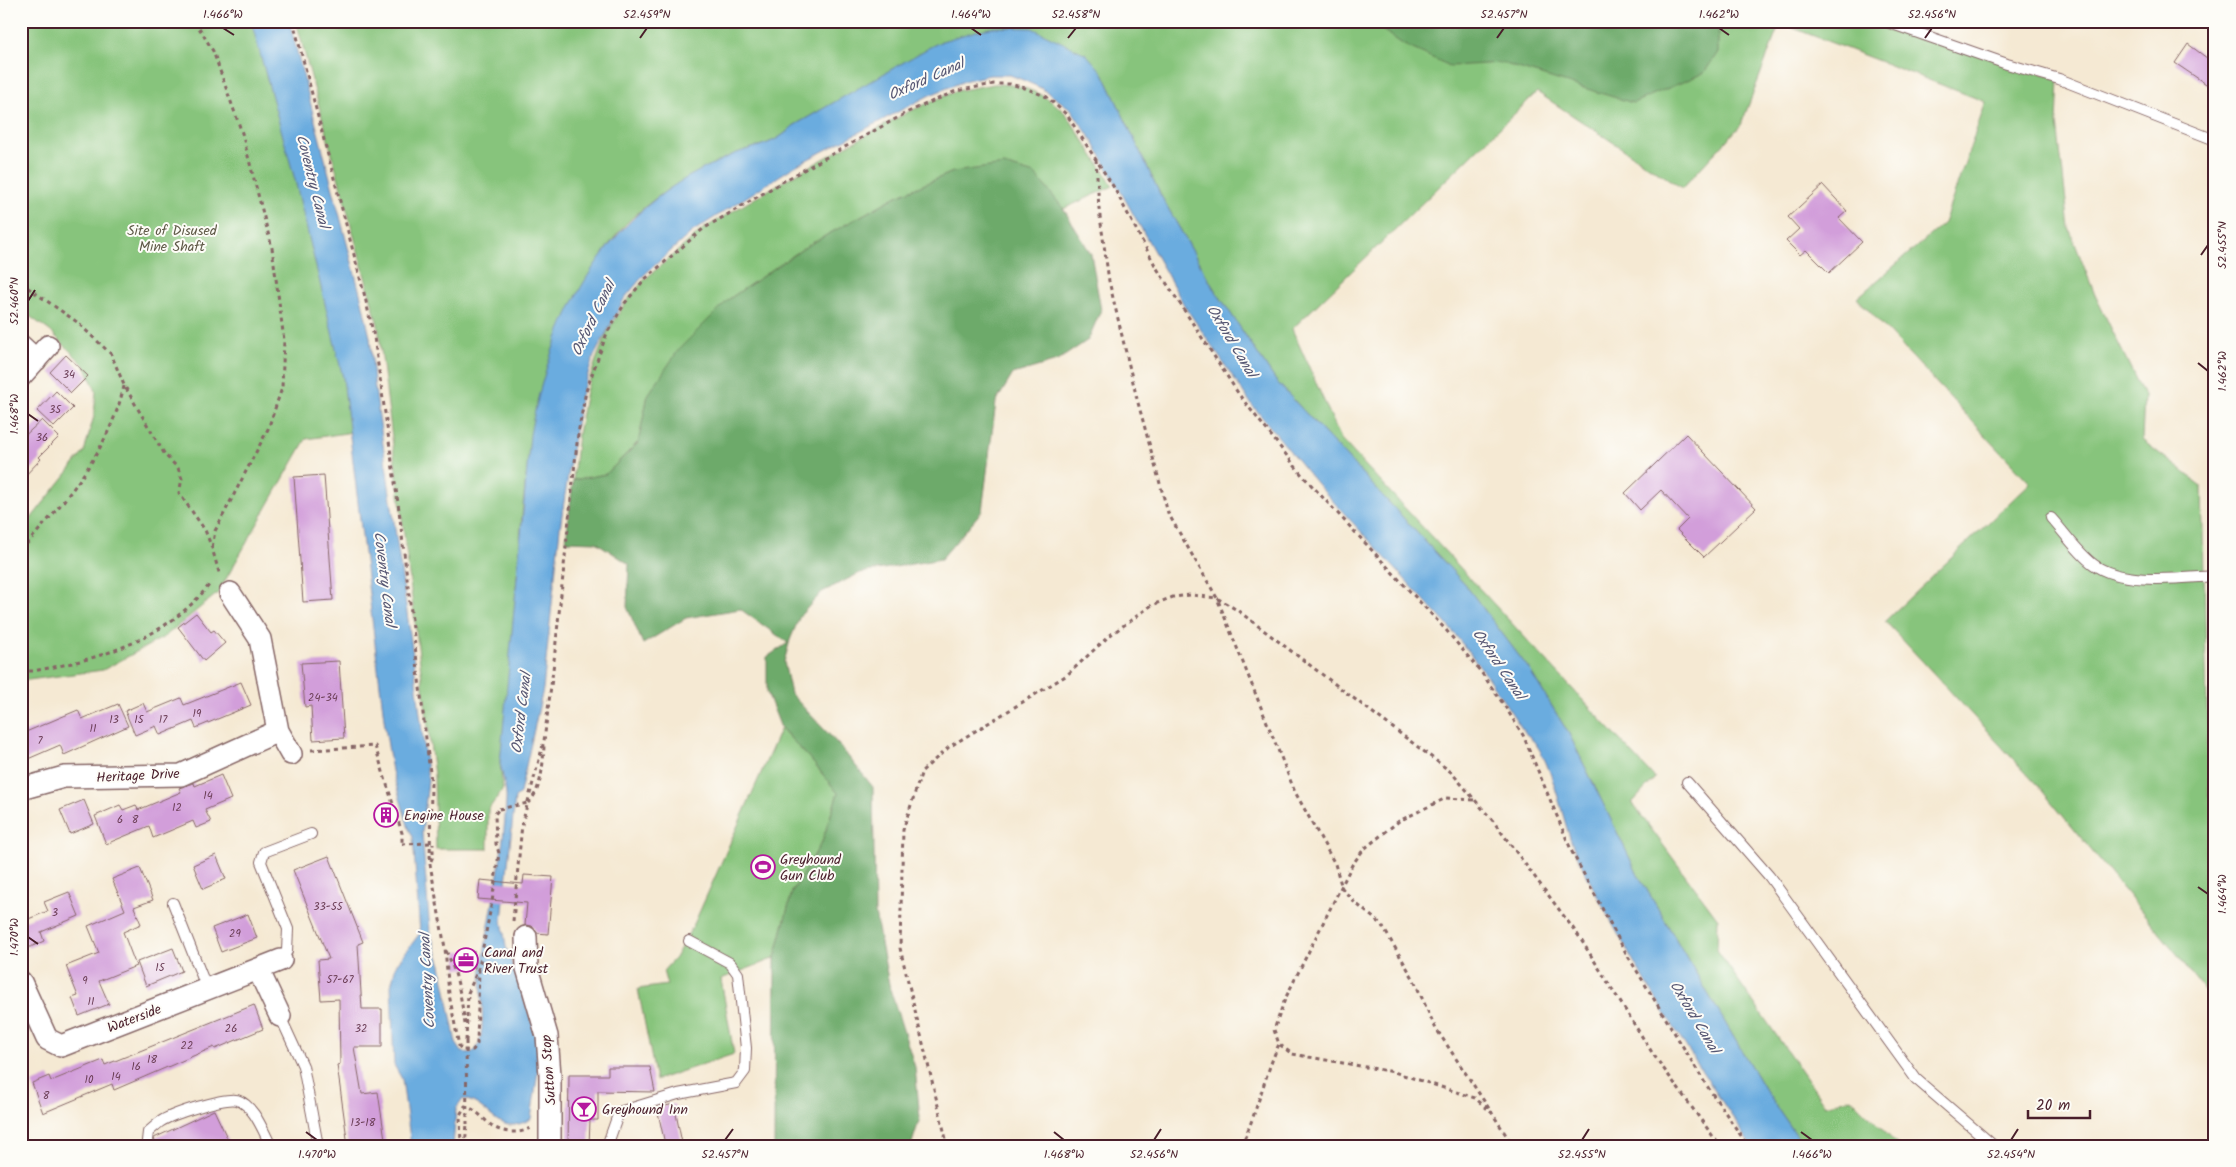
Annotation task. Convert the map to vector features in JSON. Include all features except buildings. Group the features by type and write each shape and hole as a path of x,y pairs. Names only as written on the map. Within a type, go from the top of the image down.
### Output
{"street":[{"path":"21,376 35,351"},
{"path":"230,593 260,639 278,731 291,754"},
{"name":"Heritage Drive","path":"21,790 64,777 180,775 278,731"},
{"name":"Sutton Stop","path":"520,932 526,968 547,1036 550,1146"},
{"name":"Waterside","path":"21,982 47,1039 61,1046 281,960"},
{"path":"258,969 280,1016"}],"lane":[{"path":"1884,21 2008,64 2059,79 2215,140"},
{"path":"2051,518 2093,564 2106,570 2127,576 2156,579 2215,576"},
{"path":"1687,782 1769,876 1916,1079 1994,1146"},
{"path":"281,960 287,951 288,929 261,862 262,856 264,852 311,834"},
{"path":"173,903 207,989"},
{"path":"607,1146 619,1112 678,1094 736,1083 746,1071 746,1048 738,974 730,963 690,940"},
{"path":"280,1016 303,1066 318,1146"},
{"path":"150,1146 147,1141 148,1132 161,1121 219,1100 237,1100 248,1107 259,1122 270,1146"}],"path":[{"path":"293,21 374,337 399,510 431,781 430,864 444,948 449,994 458,1046 462,1050 473,1050 477,1044 479,967 492,902 499,852 496,844 495,814 499,808 528,803 535,796 543,764 578,434 586,391 607,333 626,303 644,280 704,228 789,178 900,117 956,91 994,84 1010,84 1046,97 1068,115 1096,159 1156,267 1240,396 1302,475 1446,630 1481,672 1504,705 1523,735 1572,852 1626,954 1705,1084 1748,1146"},
{"path":"197,22 213,51 242,133 272,248 284,340 282,388 268,429 215,531 212,548"},
{"path":"1096,159 1099,209 1109,281 1137,399 1168,513 1217,598 1295,792 1335,864 1342,888 1353,901 1381,924 1413,978 1435,1027 1513,1146"},
{"path":"21,283 78,322 111,354 124,385 165,455 178,468 182,479 179,492 205,530 219,573 230,593"},
{"path":"21,550 56,512 87,471 110,430 120,403 124,385"},
{"path":"21,671 33,671 100,657 165,627 198,599 219,573"},
{"path":"949,1146 900,948 903,830 922,771 949,747 1067,676 1109,636 1152,605 1174,597 1191,595 1217,598 1237,610 1451,772 1493,820 1578,934 1653,1054 1720,1146"},
{"path":"520,932 522,824 544,741"},
{"path":"291,754 299,751 375,746 402,833 402,844 433,843 434,856 430,864"},
{"path":"1474,800 1446,798 1400,821 1364,849 1352,865 1285,999 1274,1030 1279,1044 1292,1054 1394,1072 1445,1087 1475,1098 1492,1113"},
{"path":"444,948 453,965 460,993 466,1033"},
{"path":"465,1146 467,1124 466,1033 468,993 479,967"},
{"path":"1241,1146 1250,1126 1269,1065 1279,1044"},
{"path":"461,1146 460,1115 464,1106 472,1108 500,1132 523,1132 536,1124"},
{"path":"944,1146 946,1139"}],"green space":[{"name":"Site of Disused Mine Shaft","path":"21,21 273,21 366,430 306,439 218,593 164,637 103,670 21,681 21,531 84,452 94,416 96,391 85,366 50,331 21,310"},
{"path":"296,21 1884,21 2059,79 2057,123 2069,228 2095,295 2144,396 2142,440 2202,486 2209,797 2215,797 2215,1006 2177,954 2039,787 1885,621 2030,483 1857,298 1944,223 1986,102 1780,23 1741,125 1682,188 1537,92 1292,329 1341,439 1655,778 1632,803 1718,919 1717,950 1825,1105 1851,1098 1899,1146 1804,1146 1763,1087 1637,873 1569,734 1529,669 1467,587 1276,381 1213,287 1160,194 1103,73 942,41 793,126 779,138 732,155 679,182 643,208 620,231 591,272 571,308 555,344 535,419 524,497 500,763 503,789 488,810 488,849 436,849 434,775 378,325"},
{"path":"1369,21 1718,21 1718,52 1704,73 1633,103 1502,63 1450,66 1404,45"},
{"path":"994,84 1025,88 1051,101 1067,115 1113,186 1063,209 953,172 897,196 807,246 729,299 648,395 639,441 606,474 573,480 578,434 586,391 596,360 607,333 625,303 644,280 703,229 789,178 908,112 956,91"},
{"path":"1004,165 1035,174 1063,208 1091,254 1101,310 1088,340 1057,361 1013,374 996,402 982,511 941,559 860,573 822,592 800,616 790,640 784,662 791,694 838,744 873,787 875,913 890,989 915,1067 920,1118 911,1146 774,1146 775,958 792,892 822,842 838,793 781,728 767,692 767,657 788,643 740,609 686,618 643,644 627,607 629,564 596,542 566,541 573,480 606,474 638,443 648,395 679,349 729,299 807,246 897,196 953,172"},
{"name":"Greyhound Gun Club","path":"781,728 838,793 822,842 792,892 775,958 721,979 734,1054 656,1080 638,989 667,985 663,971 675,958 695,922"}],"water":[{"path":"251,21 289,21 370,337 374,381 413,655 428,781 422,833 430,932 441,965 456,1043 462,1052 473,1052 481,1038 482,967 503,843 506,797 500,763 530,435 549,359 564,322 581,288 602,255 626,226 655,199 688,177 732,155 779,138 793,126 942,41 995,27 1032,28 1086,54 1103,73 1160,194 1213,287 1276,381 1467,587 1529,669 1569,734 1637,873 1763,1087 1804,1146 1752,1146 1655,998 1594,890 1576,853 1549,771 1543,755 1535,742 1525,733 1482,669 1449,627 1318,485 1252,405 1184,305 1093,142 1071,109 1041,88 1023,80 1010,75 990,75 967,80 930,95 795,166 692,232 644,275 624,299 594,356 580,398 560,528 543,689 520,793 515,798 502,920 506,947 537,1037 540,1057 531,1119 519,1124 509,1125 501,1123 480,1107 463,1099 456,1109 453,1146 411,1146 402,1079 394,1065 391,986 396,965 420,933 413,837 392,771 385,727 343,378 295,180"}],"place":[{"name":"Engine House","path":"386,815"},
{"name":"Greyhound Gun Club","path":"763,867"},
{"name":"Canal and River Trust","path":"466,960"},
{"name":"Greyhound Inn","path":"584,1109"}],"water label":[{"name":"Oxford Canal","path":"926,79"},
{"name":"Coventry Canal","path":"313,181"},
{"name":"Oxford Canal","path":"593,318"},
{"name":"Oxford Canal","path":"1232,341"},
{"name":"Coventry Canal","path":"385,579"},
{"name":"Oxford Canal","path":"1499,664"},
{"name":"Oxford Canal","path":"521,713"},
{"name":"Coventry Canal","path":"427,981"},
{"name":"Oxford Canal","path":"1695,1017"}]}
